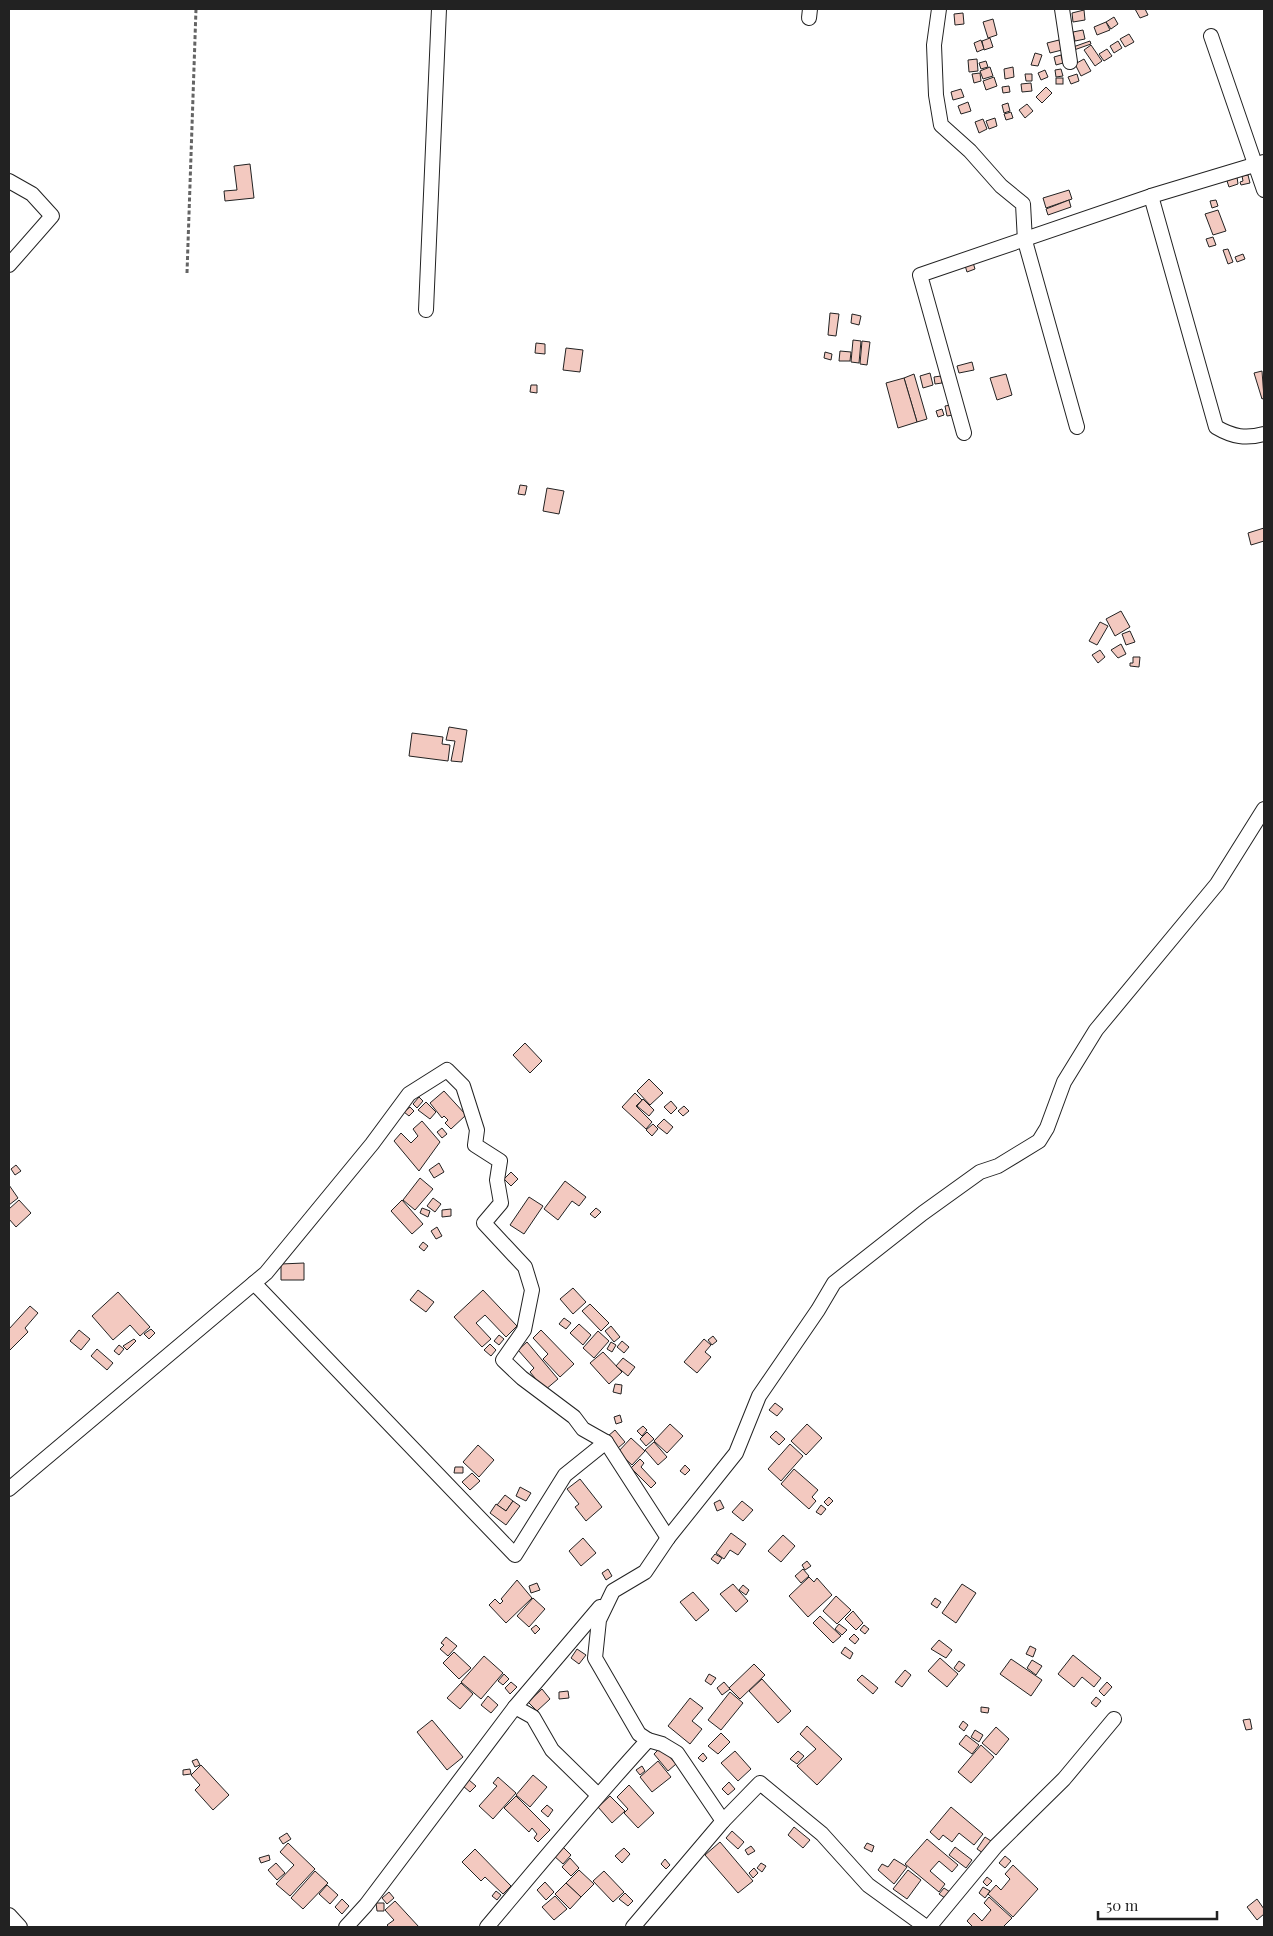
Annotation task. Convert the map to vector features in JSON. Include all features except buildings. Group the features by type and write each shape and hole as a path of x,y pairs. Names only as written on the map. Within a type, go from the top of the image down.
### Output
{"street":[{"path":"426,310 439,9"},
{"path":"939,9 934,45 936,95 941,125 970,151 1001,186 1023,204 1025,241 1077,428"},
{"path":"1062,9 1070,62"},
{"path":"1211,36 1260,163 1264,190"},
{"path":"964,432 920,275 1025,241 1151,196 1260,163"},
{"path":"9,181 32,194 52,216 9,265"},
{"path":"1151,196 1216,427 1231,436 1252,437 1264,434"},
{"path":"346,1927 372,1897 515,1707 576,1639 613,1591 644,1572 668,1538 736,1453 759,1396 818,1310 834,1283 923,1213 980,1172 998,1166 1039,1141 1047,1128 1064,1082 1096,1030 1217,884 1264,809"},
{"path":"9,1489 266,1272 360,1159 409,1094 447,1070 463,1086 477,1130 475,1145 500,1161 497,1180 501,1202 484,1223 526,1268 532,1290 524,1330 503,1360 522,1378 574,1417 583,1429 606,1442 668,1538"},
{"path":"254,1283 515,1555 565,1475 606,1442"},
{"path":"613,1591 599,1620 595,1658 640,1734 648,1740 662,1744 677,1753 722,1821"},
{"path":"515,1707 533,1717 552,1750 598,1795"},
{"path":"633,1927 722,1821 760,1783 822,1834 868,1885 927,1927 996,1846 1064,1779 1114,1718"},
{"path":"487,1927 598,1795 648,1740"},
{"path":"9,1915 20,1927"}],"path":[{"path":"187,273 196,9"}]}
